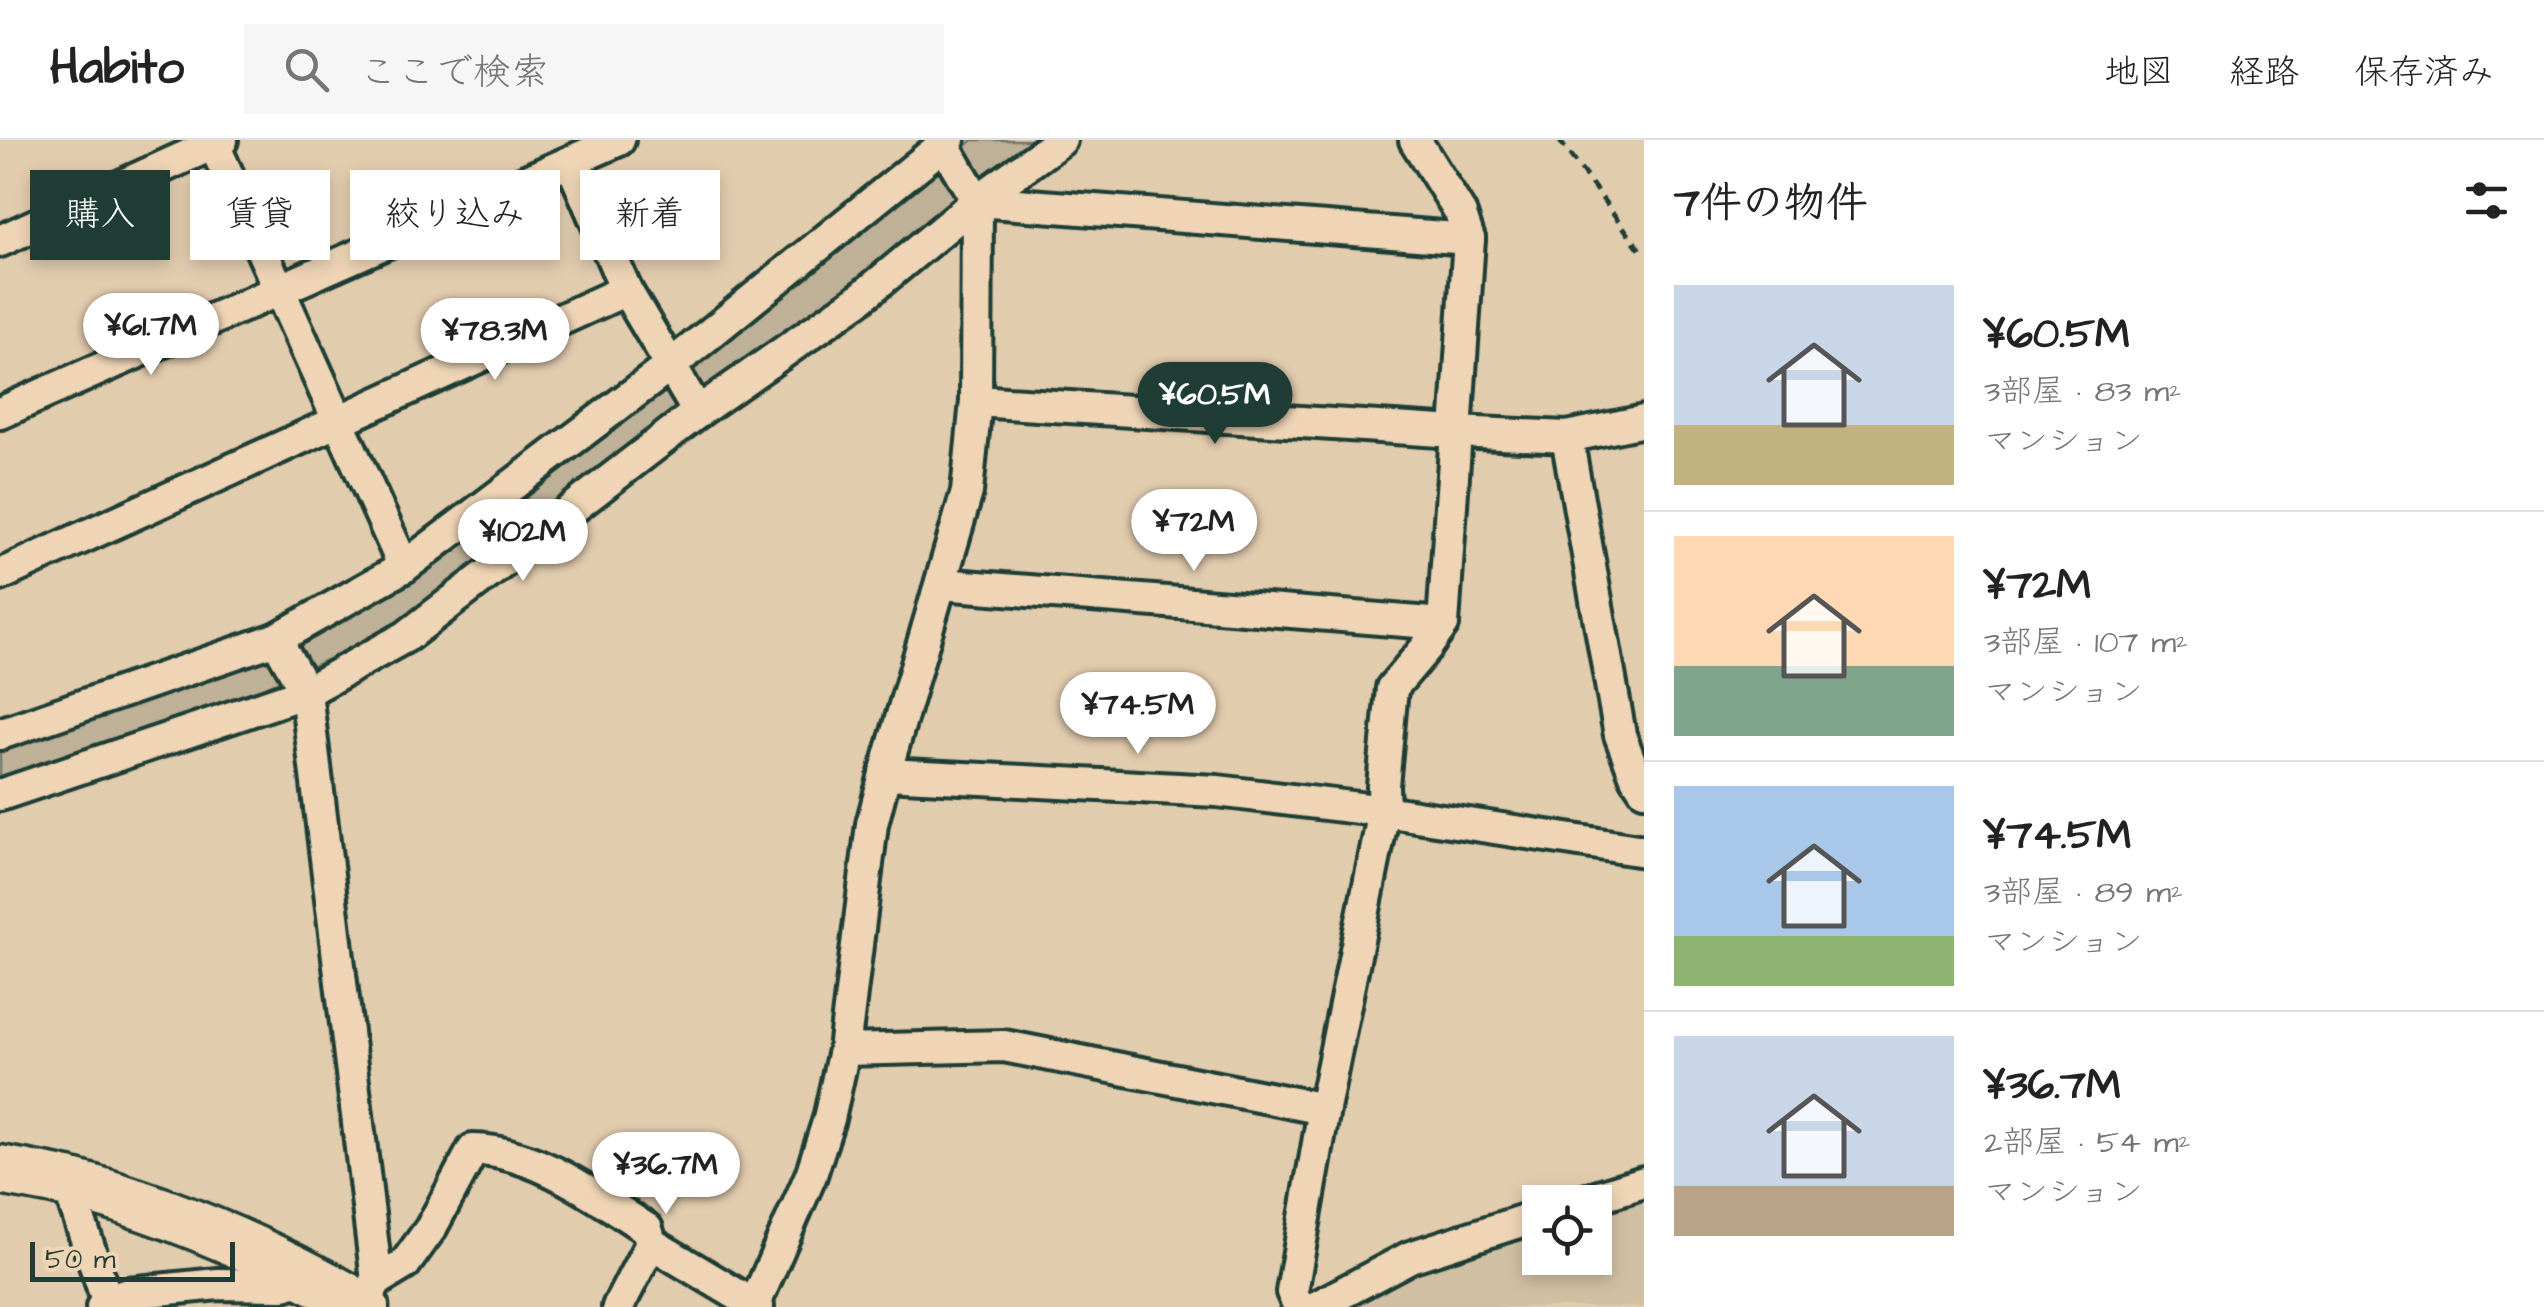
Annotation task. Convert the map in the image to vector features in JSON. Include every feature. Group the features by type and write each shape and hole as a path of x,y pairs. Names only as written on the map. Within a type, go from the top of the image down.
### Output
{"main road":[{"path":"0,1170 67,1183 177,1218 308,1277 368,1298"}],"street":[{"path":"0,413 619,140"},
{"path":"0,795 306,692 406,636 698,412 858,300 977,202 1061,140"},
{"path":"1299,1307 1292,1292 1384,811 1392,688 1443,624 1468,240 1460,212 1415,140"},
{"path":"0,241 216,141 277,289 404,567"},
{"path":"0,734 276,639 404,567 670,366 944,141 977,202 976,402 967,492 872,824 844,1050 830,1118 757,1306 651,1242 647,1229 589,1192 541,1166 488,1150 473,1150 432,1228 405,1264 368,1298"},
{"path":"571,163 626,290 698,412"},
{"path":"977,202 1468,240"},
{"path":"0,574 626,290"},
{"path":"976,402 1567,436 1644,421"},
{"path":"1567,436 1620,734 1644,789"},
{"path":"941,584 1443,624"},
{"path":"276,639 306,692 368,1298"},
{"path":"884,774 1217,791 1384,811 1644,851"},
{"path":"844,1050 1004,1046 1324,1109"},
{"path":"1612,1192 1644,1182"},
{"path":"67,1183 104,1304 128,1293 157,1289 218,1284 284,1285 308,1277"},
{"path":"1316,1307 1410,1257 1522,1221"},
{"path":"618,1307 651,1242"}],"path":[{"path":"1559,140 1644,255"}],"shaded area":[{"path":"973,140 1040,140 727,384 418,614 266,687 0,784 0,752 336,621 412,580 485,530 705,359"},
{"path":"1644,1200 1644,1307 1345,1307 1371,1287 1522,1240 1522,1275 1612,1275 1612,1210"}]}
